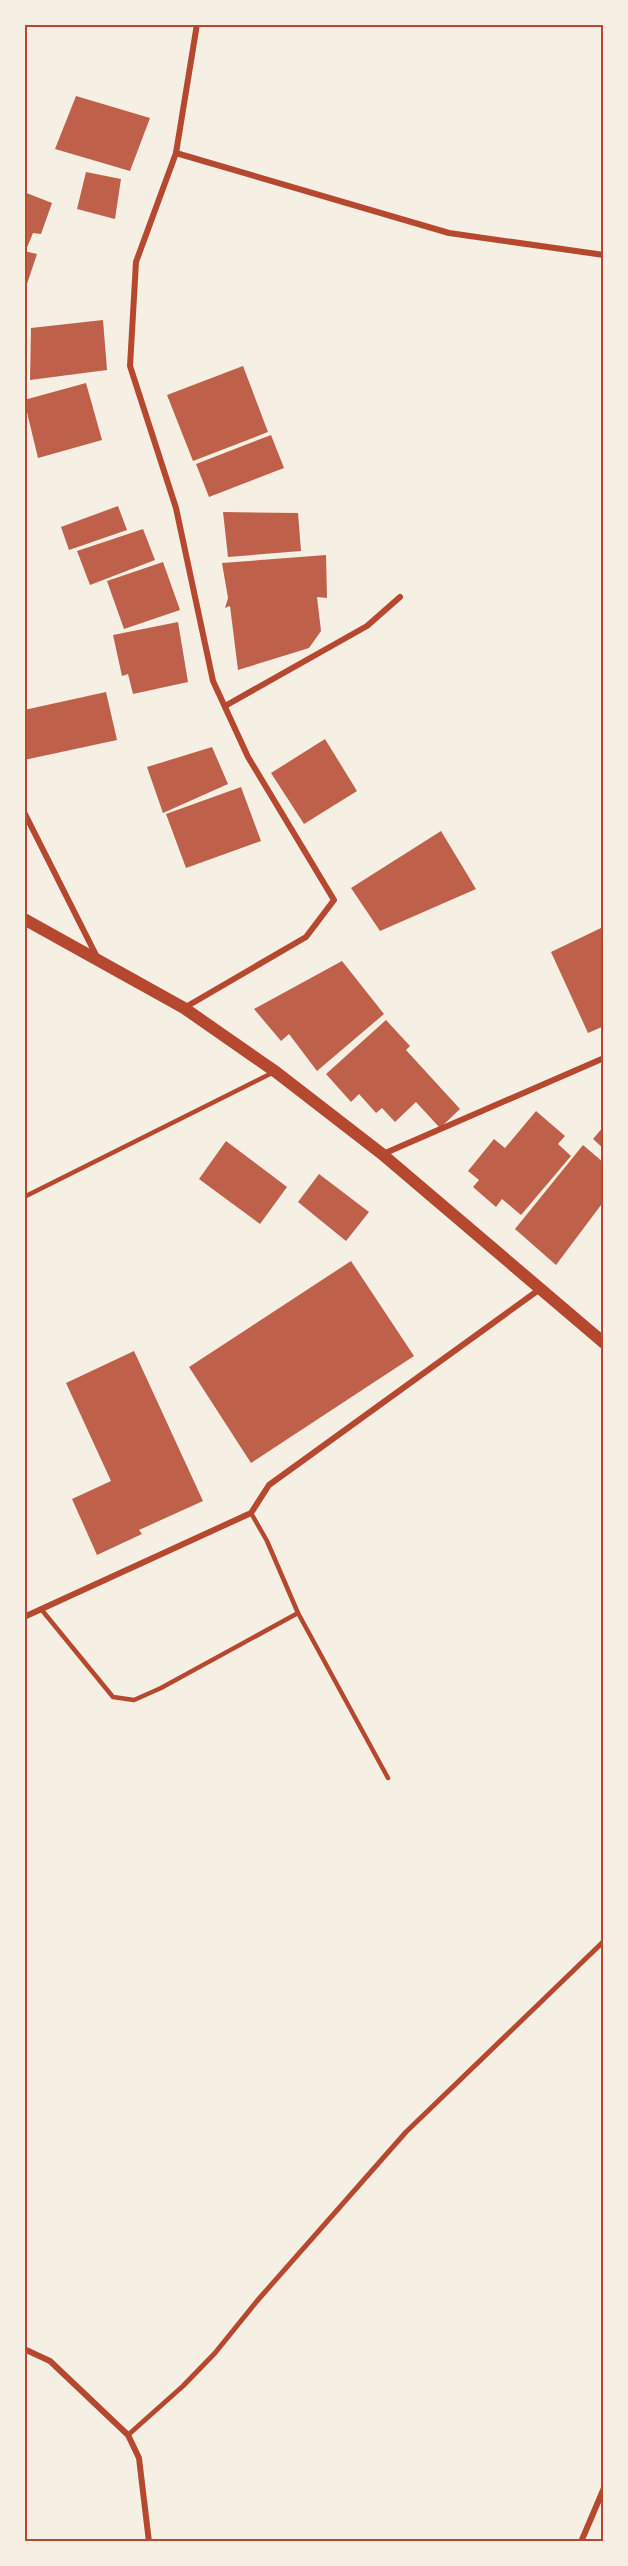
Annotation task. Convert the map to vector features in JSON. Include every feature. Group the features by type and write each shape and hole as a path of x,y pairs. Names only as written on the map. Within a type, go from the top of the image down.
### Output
{"main road":[{"path":"24,919 184,1008 276,1072 382,1154 604,1343"}],"street":[{"path":"184,1008 306,937 334,900 248,757 213,681 176,507 130,366 136,262 176,153 197,24"},
{"path":"176,153 449,233 604,255"},
{"path":"225,706 367,626 399,597"},
{"path":"24,812 100,963"},
{"path":"382,1154 604,1058"},
{"path":"24,1617 251,1512 269,1485 540,1289"},
{"path":"128,2435 183,2386 215,2353 257,2301 406,2133 604,1941"},
{"path":"24,2349 51,2361 128,2435 139,2458 149,2542"},
{"path":"581,2542 604,2488"}],"lane":[{"path":"24,1197 276,1072"},
{"path":"251,1512 267,1541 298,1613 388,1778"},
{"path":"41,1609 112,1697 134,1700 161,1688 298,1613"}],"building":[{"path":"76,96 150,118 130,171 55,149"},
{"path":"86,172 121,179 115,219 77,209"},
{"path":"24,192 52,203 41,234 33,233 26,250 24,249"},
{"path":"24,251 37,254 24,293"},
{"path":"103,320 107,370 30,380 31,328"},
{"path":"243,366 268,432 193,461 167,395"},
{"path":"86,383 102,440 38,458 24,400"},
{"path":"271,435 284,468 209,497 196,464"},
{"path":"118,506 127,530 69,550 61,527"},
{"path":"223,512 298,513 301,551 228,557"},
{"path":"143,529 155,560 90,585 77,551"},
{"path":"326,555 327,598 317,597 321,631 309,648 238,670 230,606 225,608 228,598 222,563"},
{"path":"163,562 180,610 124,629 107,581"},
{"path":"178,622 188,682 133,694 128,674 122,676 113,635"},
{"path":"106,692 117,740 24,760 24,710"},
{"path":"325,739 357,791 304,824 271,773"},
{"path":"212,747 228,784 163,813 147,767"},
{"path":"241,787 261,841 186,868 166,814"},
{"path":"441,831 476,889 380,931 351,888"},
{"path":"601,928 604,934 604,1026 588,1033 551,952"},
{"path":"342,961 384,1014 317,1071 289,1034 281,1041 254,1009"},
{"path":"386,1020 410,1046 406,1050 460,1109 440,1128 416,1102 395,1122 382,1108 376,1113 359,1094 351,1102 326,1074"},
{"path":"536,1111 565,1136 558,1144 571,1156 521,1215 502,1199 496,1207 473,1187 479,1180 468,1171 494,1139 505,1148"},
{"path":"604,1126 604,1149 593,1139"},
{"path":"226,1141 287,1187 260,1224 199,1179"},
{"path":"583,1145 604,1163 604,1201 556,1265 515,1229"},
{"path":"319,1174 369,1212 346,1241 298,1202"},
{"path":"351,1261 414,1356 251,1463 189,1367"},
{"path":"134,1351 203,1501 139,1530 142,1534 97,1555 72,1499 111,1481 66,1383"}]}
